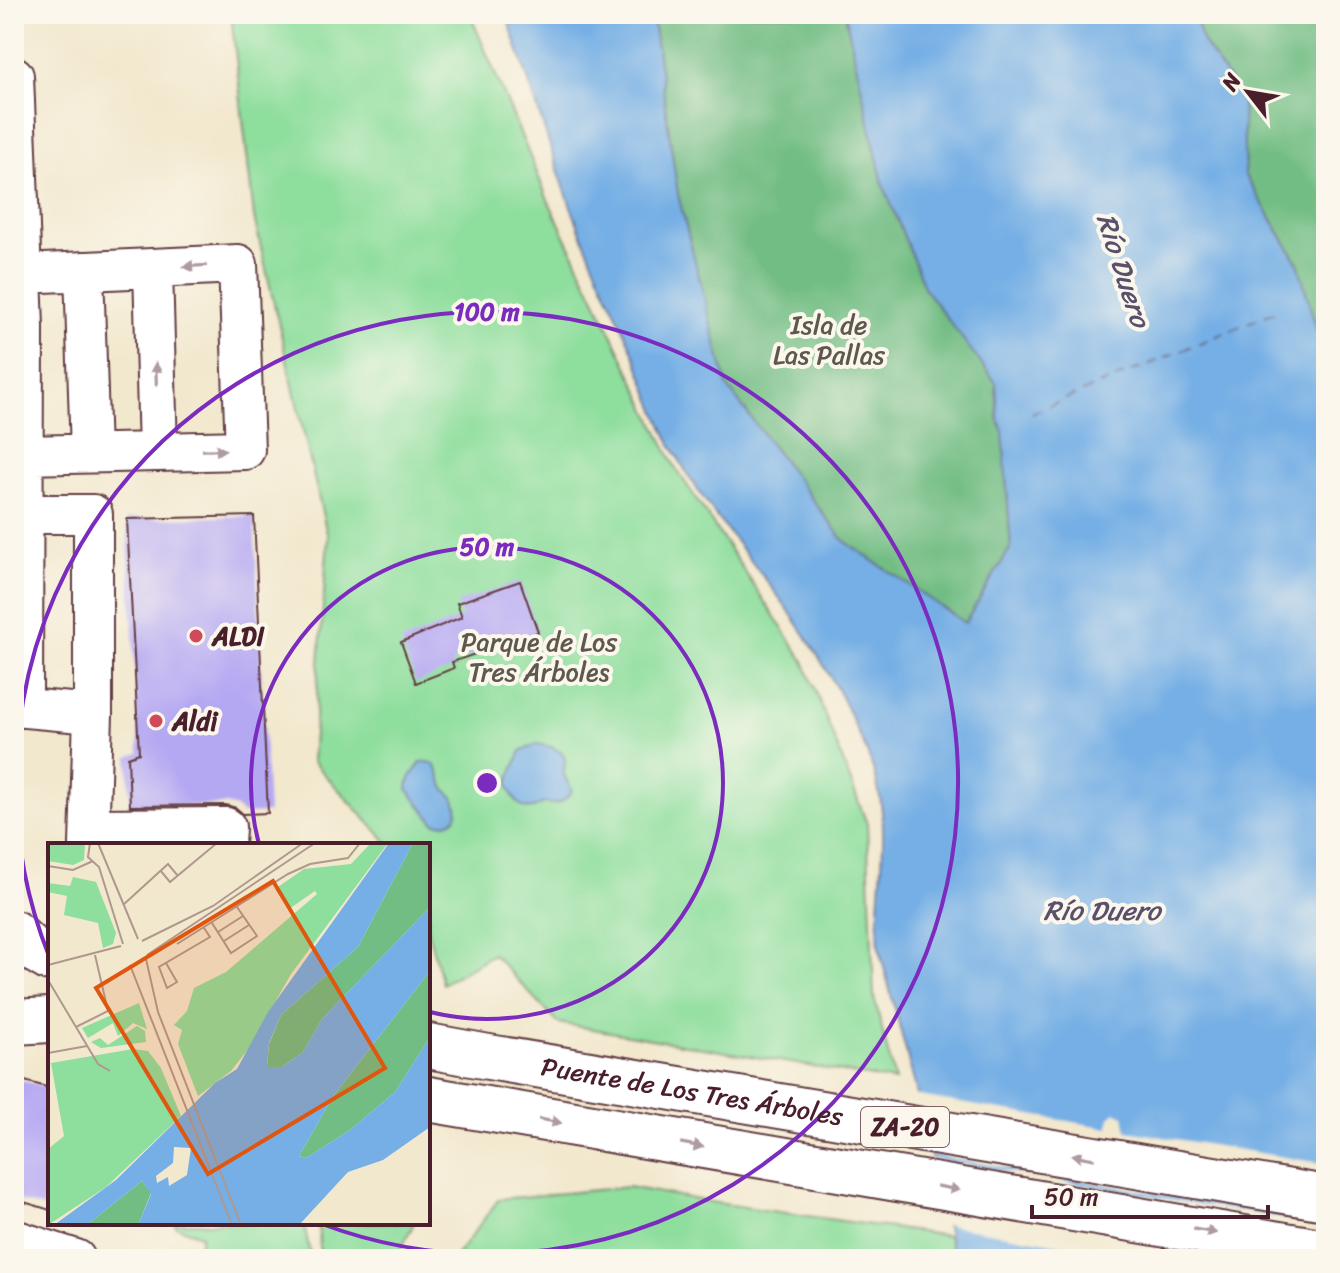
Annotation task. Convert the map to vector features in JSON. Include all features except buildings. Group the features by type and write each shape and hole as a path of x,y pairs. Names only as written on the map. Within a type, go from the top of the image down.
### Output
{"highway":[{"path":"14,933 48,958"},
{"path":"14,951 14,978"},
{"path":"14,1022 48,1020"},
{"name":"Puente de Los Tres Árboles","path":"430,1046 1326,1198"},
{"name":"Puente de Los Tres Árboles","path":"430,1099 1326,1252"}],"street":[{"path":"14,76 24,326 19,708 93,714"},
{"path":"22,274 238,264 245,450 24,455"},
{"path":"153,268 158,452"},
{"path":"84,271 90,453"},
{"path":"23,514 93,514 90,837 226,827 225,843"},
{"path":"14,1239 76,1259"}],"green space":[{"name":"Parque de Los Tres Árboles","path":"231,14 470,14 549,202 675,467 804,661 867,824 874,997 895,1081 558,1023 493,954 442,984 430,939 430,843 388,843 312,761 328,538 254,217"},
{"name":"Isla de Las Pallas","path":"652,14 845,14 883,184 925,289 996,383 998,417 1003,432 1011,547 965,623 843,540 727,386 678,195"},
{"path":"1195,14 1326,14 1326,364 1298,263 1245,175 1242,98 1202,41"},
{"path":"628,1187 716,1203 948,1236 954,1259 454,1259 499,1199"},
{"path":"304,1225 311,1259 198,1259 201,1235 175,1226"},
{"path":"318,1225 413,1225 396,1259 321,1259"}],"water":[{"name":"Río Duero","path":"506,14 652,14 678,195 727,386 843,540 965,623 1011,547 1003,432 998,417 996,383 925,289 883,184 845,14 1195,14 1202,41 1242,98 1245,175 1298,263 1326,364 1326,1259 954,1259 915,1086 879,948 883,831 879,792 870,762 842,698 809,641 710,507 667,436 578,225"},
{"path":"537,744 562,753 565,759 564,775 572,790 560,802 528,808 519,804 509,782 520,752"},
{"path":"421,762 435,766 444,787 455,800 457,813 450,822 435,823 408,790 410,779"}],"pier":[{"path":"913,1095 1109,1128 1110,1117 1116,1112 1124,1116 1127,1131 1326,1164 1326,1222 926,1154"},
{"path":"927,1158 1326,1226 1326,1259 1120,1259 1120,1254 941,1224"}],"ferry route":[{"path":"1032,413 1274,312"}],"place":[{"name":"ALDI","path":"196,636"},
{"name":"Aldi","path":"156,721"}]}
